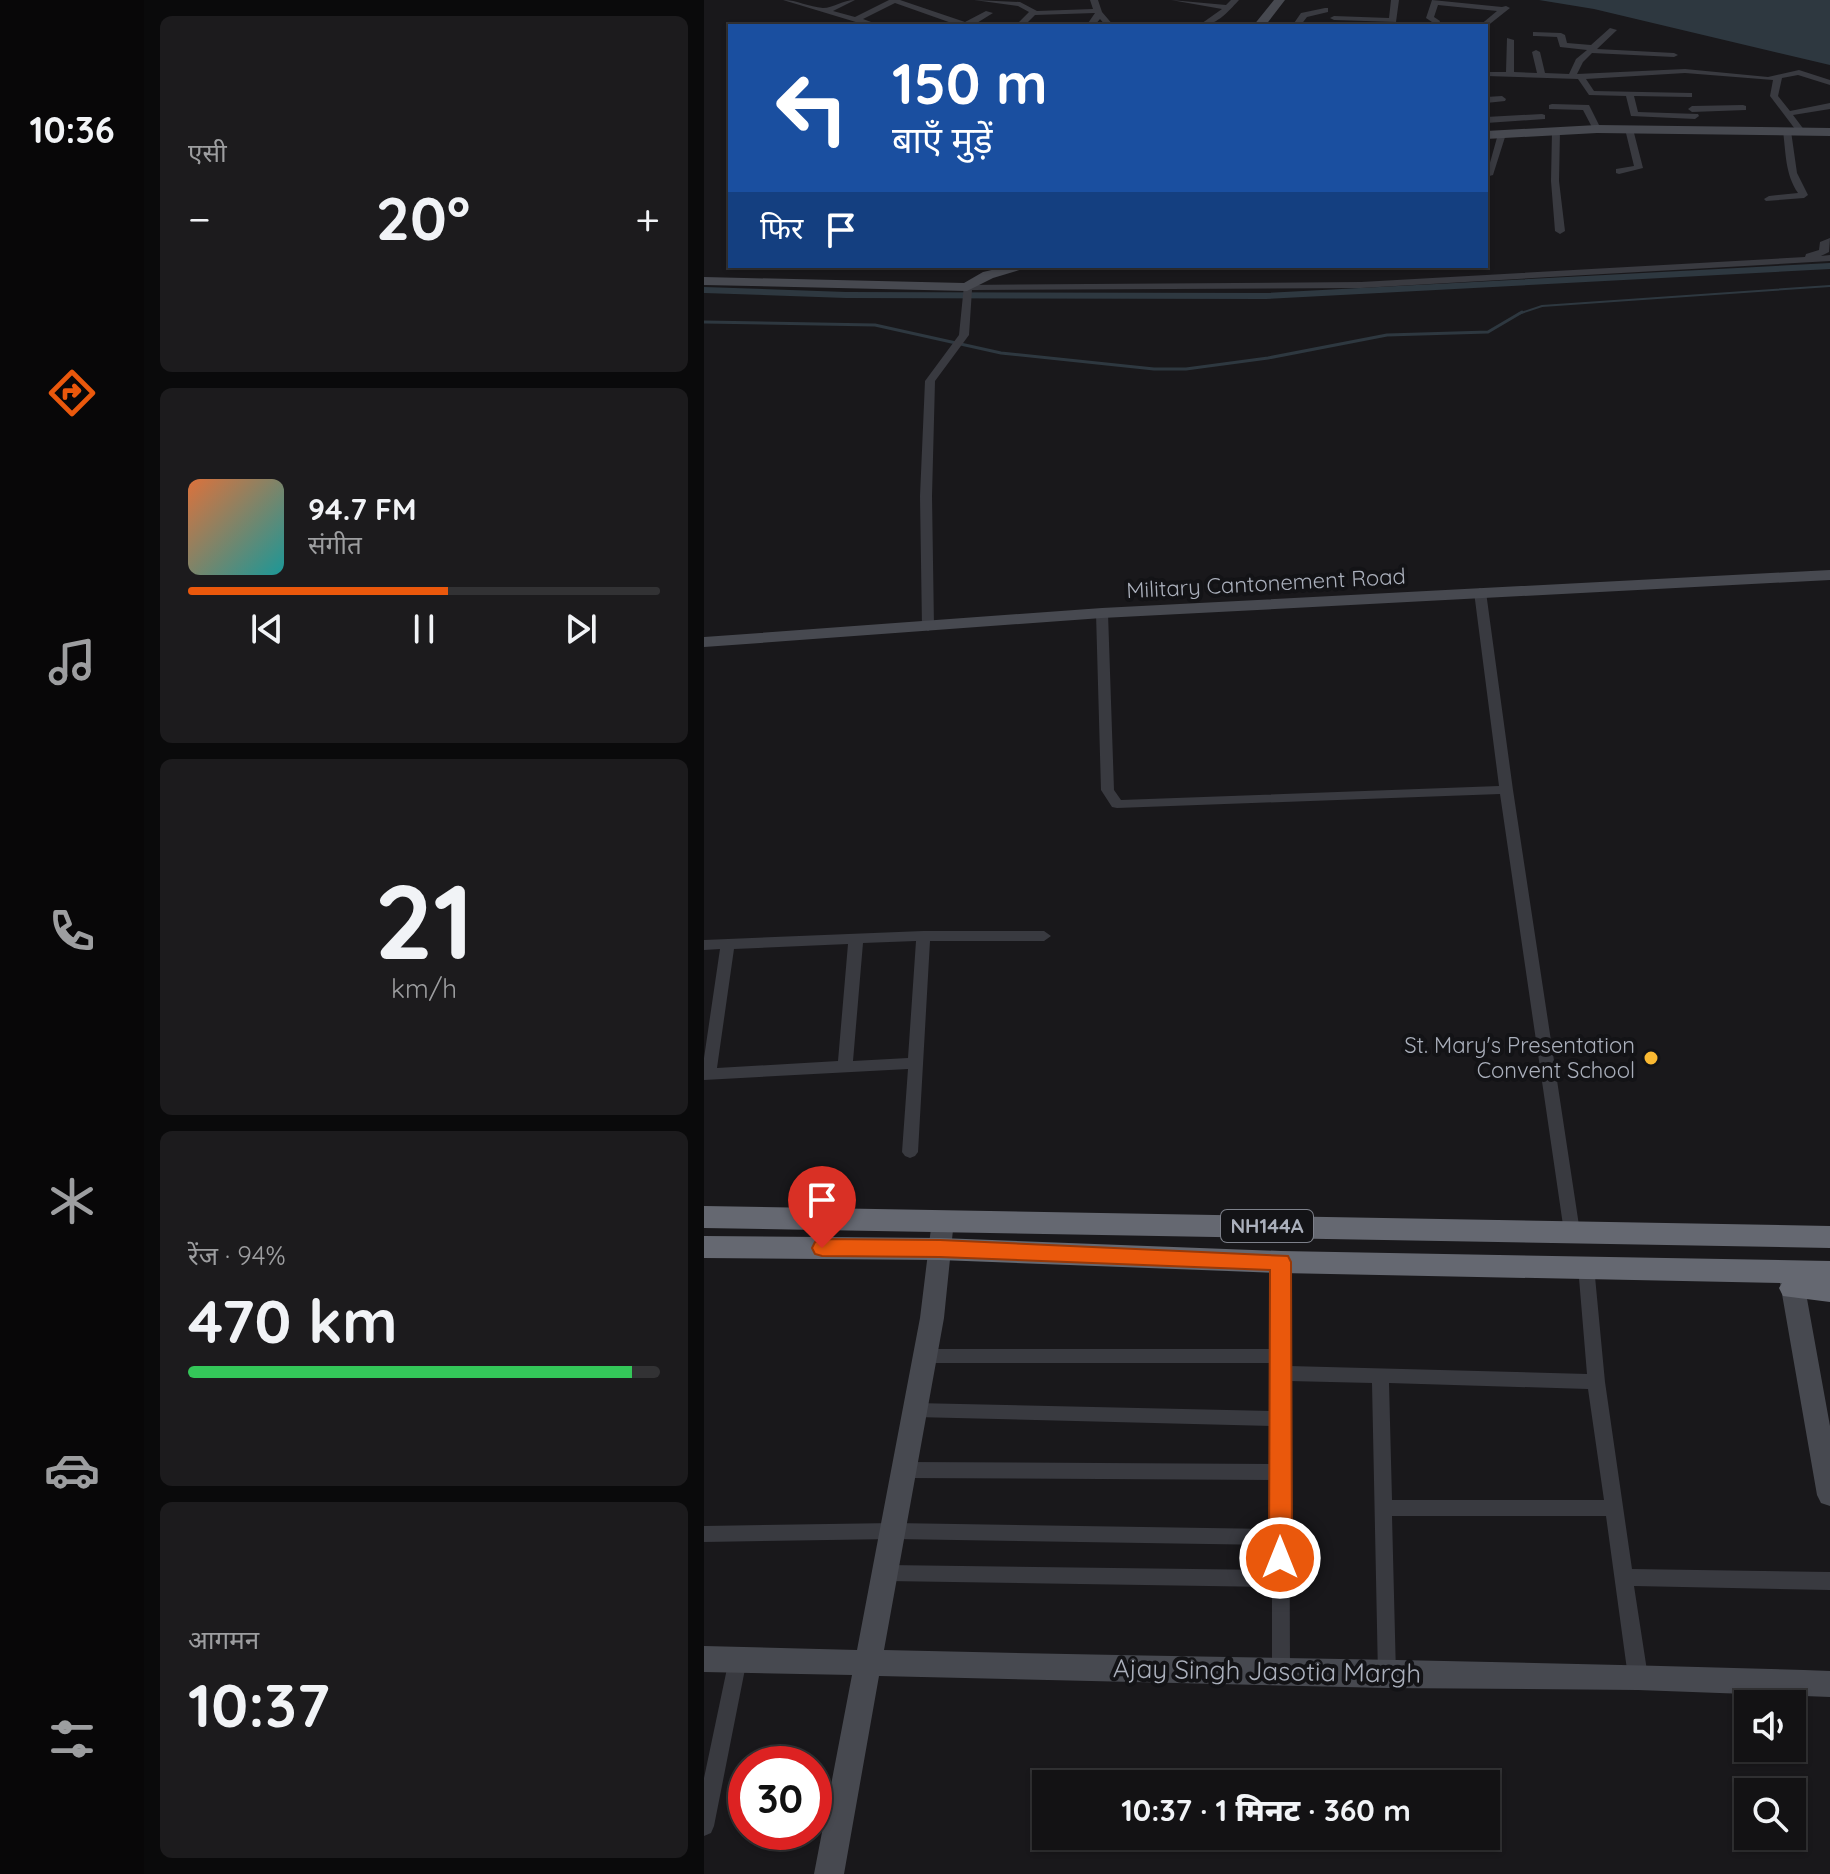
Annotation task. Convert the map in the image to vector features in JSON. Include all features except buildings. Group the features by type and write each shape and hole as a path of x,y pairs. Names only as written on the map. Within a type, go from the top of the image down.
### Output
{"highway":[{"name":"NH144A","path":"704,1217 1830,1237"},
{"name":"NH144A","path":"704,1247 940,1249 1281,1262 1586,1266 1792,1279 1830,1272"},
{"path":"1792,1279 1830,1290"}],"street":[{"path":"790,0 872,24"},
{"path":"828,10 851,0"},
{"path":"857,19 894,0 961,24"},
{"path":"978,0 1022,2 1035,13 1099,12"},
{"path":"1094,0 1110,24"},
{"path":"1175,0 1227,7"},
{"path":"1205,24 1235,0"},
{"path":"1261,24 1280,0"},
{"path":"1325,10 1327,0"},
{"path":"1325,10 1337,23 1393,20 1395,0"},
{"path":"1486,24 1504,10 1507,3 1488,0"},
{"path":"1435,24 1436,21 1430,18 1436,1 1504,10"},
{"path":"1297,24 1304,15 1325,10"},
{"path":"1091,24 1099,12"},
{"path":"970,24 989,13"},
{"path":"1021,24 1035,13"},
{"path":"1039,24 1049,14"},
{"path":"1576,76 1579,61 1613,30"},
{"path":"1536,34 1560,35 1563,45 1674,55"},
{"path":"1510,40 1510,75"},
{"path":"1668,72 1682,44"},
{"path":"1536,52 1542,76"},
{"path":"1488,74 1576,76 1685,71 1768,79 1799,72 1830,83"},
{"path":"1685,71 1694,112 1704,130"},
{"path":"1576,76 1590,92 1689,95"},
{"path":"1769,199 1804,195 1794,185 1792,177 1794,131 1774,96 1778,77"},
{"path":"1630,95 1634,114 1743,108"},
{"path":"1488,100 1502,99"},
{"path":"1787,114 1830,106"},
{"path":"1552,107 1586,107 1597,129"},
{"path":"1488,113 1516,111"},
{"path":"1488,120 1542,117"},
{"path":"1488,135 1597,129 1830,132"},
{"path":"1619,171 1639,168 1629,129"},
{"path":"1556,131 1555,181 1560,231"},
{"path":"1489,175 1502,134"},
{"path":"1793,260 1824,252 1823,244 1830,241"},
{"path":"704,281 966,293 1361,285 1830,258"},
{"path":"928,627 926,496 930,381 960,341 965,329 966,293 988,275 1018,268"},
{"name":"Military Cantonement Road","path":"704,642 1102,613 1830,575"},
{"path":"1480,592 1506,790 1572,1232"},
{"path":"1102,613 1108,790 1117,804 1506,790"},
{"path":"910,1152 923,936"},
{"path":"704,945 923,936 1044,936"},
{"path":"845,1065 856,938"},
{"path":"728,944 707,1074 915,1063"},
{"path":"829,1874 925,1356 943,1220"},
{"path":"1281,1262 1281,1670"},
{"path":"1586,1266 1596,1382 1638,1677"},
{"path":"1792,1279 1829,1486"},
{"path":"925,1356 1280,1365 1380,1378 1596,1382"},
{"path":"1380,1378 1387,1675"},
{"path":"915,1410 1280,1419"},
{"path":"905,1470 1280,1472"},
{"path":"1383,1508 1612,1508"},
{"path":"704,1534 894,1531 1280,1537"},
{"path":"887,1573 1281,1579"},
{"path":"1622,1577 1830,1581"},
{"name":"Ajay Singh Jasotia Margh","path":"704,1659 1281,1670 1387,1675 1638,1677 1830,1684"},
{"path":"704,1826 710,1771 738,1659"}],"shaded area":[{"path":"1539,0 1830,0 1830,65 1594,9"}],"waterway":[{"path":"704,290 846,295 1266,296 1830,266"},
{"path":"1519,314 1542,306 1830,286"},
{"path":"704,322 875,325 1001,353 1154,369 1186,369 1268,358 1387,335 1488,332 1519,314"}],"place":[{"name":"St. Mary's Presentation Convent School","path":"1651,1058"}],"route":[{"path":"822,1248 940,1249 1281,1262 1280,1558"}]}
